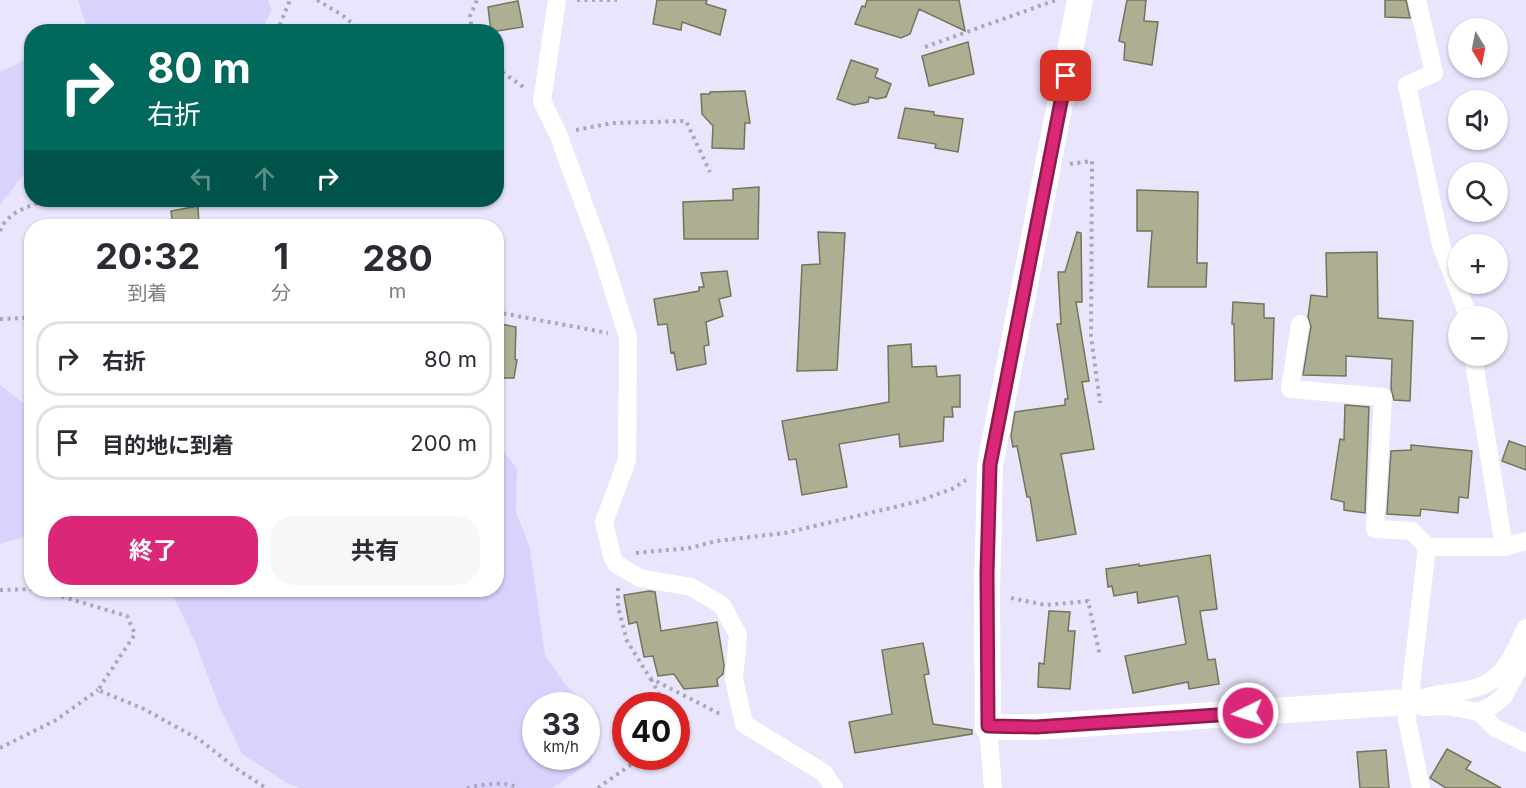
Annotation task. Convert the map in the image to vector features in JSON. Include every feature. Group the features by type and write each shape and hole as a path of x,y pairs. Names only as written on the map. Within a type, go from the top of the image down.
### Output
{"street":[{"path":"557,0 542,101 558,134 600,248 628,337 627,460 604,522 614,560 640,578 692,587 723,605 738,635 734,679 744,724 824,773 834,788"},
{"path":"993,788 988,726 987,596 990,465 1080,0"},
{"path":"1417,0 1434,73 1407,85 1441,245 1465,306"},
{"path":"1300,324 1290,388 1383,397 1375,529 1412,531 1427,547 1504,547 1526,541"},
{"path":"1475,366 1504,547"},
{"path":"1421,788 1407,720 1407,702 1412,684 1427,547"},
{"path":"988,726 1036,727 1407,702 1464,691 1488,683 1497,676 1509,660 1526,628"},
{"path":"1479,712 1504,696 1526,654"},
{"path":"1407,702 1421,707 1447,706 1479,712 1495,728 1526,743"}],"path":[{"path":"280,24 290,0"},
{"path":"317,0 353,24"},
{"path":"471,24 470,16 477,0"},
{"path":"573,0 617,0"},
{"path":"925,46 1056,0"},
{"path":"504,74 542,101"},
{"path":"558,134 612,123 687,121 710,172"},
{"path":"1049,168 1092,161 1091,336 1100,403"},
{"path":"0,231 3,223 28,207"},
{"path":"504,314 628,337"},
{"path":"0,319 24,318"},
{"path":"658,692 627,641 618,606 614,560 785,533 916,502 952,489 990,465"},
{"path":"0,590 24,589"},
{"path":"987,596 1046,604 1088,601 1100,656"},
{"path":"0,748 56,720 98,690 135,633 127,615 64,597"},
{"path":"650,678 710,710 744,724"},
{"path":"98,690 144,709 200,740 266,788"},
{"path":"598,788 623,770"},
{"path":"467,788 488,784 518,788"}],"shaded area":[{"path":"78,0 268,0 272,10 265,24 86,24"},
{"path":"24,60 24,174 0,205 0,72"},
{"path":"0,385 24,404 24,537 0,544"},
{"path":"504,452 517,468 516,512 530,548 545,655 565,684 574,692 522,692 522,770 579,770 552,788 300,788 289,784 242,754 218,703 195,642 174,597 504,597"}],"building":[{"path":"657,0 707,0 706,4 726,10 720,35 682,22 681,30 653,24"},
{"path":"867,0 959,0 965,31 919,9 910,34 901,38 855,24"},
{"path":"1127,0 1146,0 1144,21 1158,22 1152,65 1124,60 1125,43 1119,41"},
{"path":"1385,0 1406,0 1410,18 1385,17"},
{"path":"518,1 523,27 504,30 504,24 490,24 488,7"},
{"path":"968,42 974,74 929,86 922,56"},
{"path":"851,60 878,69 875,77 891,84 886,97 877,99 869,97 868,102 854,105 837,99"},
{"path":"745,91 750,123 745,123 744,149 712,148 713,126 702,114 701,94"},
{"path":"905,108 963,119 958,152 935,148 936,144 898,138"},
{"path":"759,187 758,239 684,239 683,202 733,200 733,189"},
{"path":"1137,190 1198,192 1197,263 1207,263 1206,287 1148,287 1152,231 1137,231"},
{"path":"198,207 199,219 172,219 171,211"},
{"path":"818,232 845,233 837,370 797,371 802,265 820,264"},
{"path":"1077,232 1081,233 1082,302 1076,302 1089,381 1082,382 1094,449 1061,454 1076,534 1037,541 1030,497 1027,497 1017,446 1013,447 1011,436 1015,412 1065,405 1065,399 1068,399 1057,324 1061,324 1058,272 1065,272"},
{"path":"1377,252 1378,318 1413,321 1410,401 1394,400 1391,389 1392,359 1346,356 1346,376 1303,375 1311,326 1308,317 1311,295 1327,297 1326,253"},
{"path":"727,271 731,296 719,299 723,316 706,322 709,345 704,346 706,364 677,370 674,352 671,353 667,324 658,325 654,299 699,291 699,287 704,287 701,273"},
{"path":"1233,302 1264,304 1264,318 1274,318 1272,379 1235,381"},
{"path":"504,325 516,327 515,359 517,360 514,378 504,378"},
{"path":"911,344 912,367 936,366 937,377 960,375 960,407 952,407 953,417 944,417 943,441 900,447 899,434 839,444 847,487 802,495 796,459 789,460 782,421 889,402 888,346"},
{"path":"1345,405 1369,407 1365,513 1344,510 1344,502 1331,499 1340,439 1344,440"},
{"path":"1509,441 1526,447 1526,470 1502,461"},
{"path":"1411,445 1472,451 1468,498 1459,497 1458,513 1421,509 1420,516 1387,514 1391,451 1411,450"},
{"path":"1210,555 1217,609 1200,611 1208,660 1215,659 1219,684 1189,689 1188,682 1133,693 1125,656 1186,644 1178,596 1138,603 1137,592 1114,596 1112,586 1108,587 1106,569"},
{"path":"655,592 661,631 717,622 724,665 723,674 717,679 718,686 684,689 674,674 658,676 653,656 644,657 637,622 629,624 624,595"},
{"path":"1049,611 1070,612 1068,631 1075,631 1070,689 1038,687 1039,663 1044,664"},
{"path":"923,643 929,674 924,675 933,724 972,730 972,734 855,753 849,722 892,714 882,650"},
{"path":"1447,749 1471,762 1466,769 1501,788 1446,788 1430,778"},
{"path":"1386,750 1389,788 1360,788 1357,752"}],"route":[{"path":"1066,76 990,465 987,573 988,726 1036,727 1248,713"}]}
